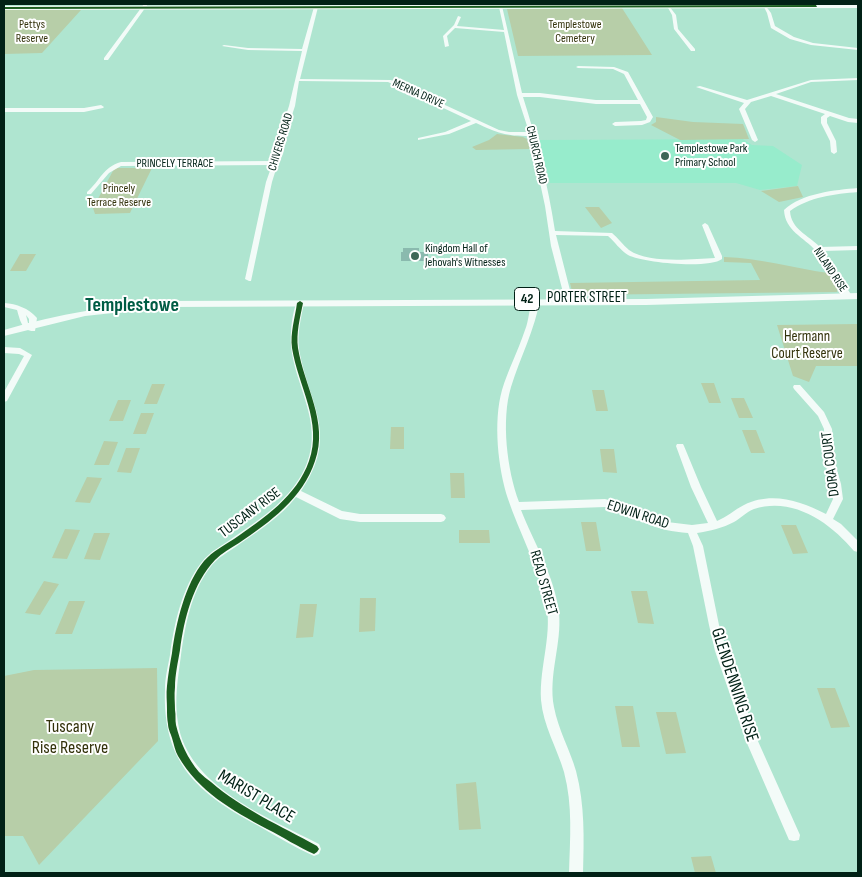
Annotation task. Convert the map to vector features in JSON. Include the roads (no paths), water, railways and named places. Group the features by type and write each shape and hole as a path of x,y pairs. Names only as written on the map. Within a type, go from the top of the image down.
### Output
{"main road":[{"path":"4,7 453,6 474,4 858,6"},
{"path":"145,6 316,7 568,4"},
{"name":"PORTER STREET","path":"30,326 101,313 200,304 855,296"},
{"name":"42","path":"4,333 30,326"},
{"name":"42","path":"4,337 30,326"}],"street":[{"name":"CHURCH ROAD","path":"501,5 505,31 520,95 532,134 552,233 569,300"},
{"path":"106,60 145,6"},
{"path":"668,6 674,15 676,29 692,50"},
{"path":"764,6 769,13 773,27 792,38 826,47 858,49"},
{"name":"CHIVERS ROAD","path":"249,279 269,182 280,154 284,130 299,80 304,50 316,7"},
{"path":"447,46 445,36 454,27 458,17"},
{"path":"454,27 505,31"},
{"path":"224,46 248,50 304,50"},
{"path":"578,67 621,70 626,73 650,117 648,121 642,123 615,124"},
{"path":"755,140 742,109 747,102 811,81 858,79"},
{"name":"MERNA DRIVE","path":"299,80 389,80 497,131 509,134 532,134"},
{"path":"698,86 747,102"},
{"path":"771,94 828,114 858,121"},
{"path":"520,95 540,95 596,102 642,102"},
{"path":"4,110 84,110 101,107"},
{"path":"828,114 824,117 824,123 833,140 834,152"},
{"path":"420,139 447,133 476,121"},
{"name":"PRINCELY TERRACE","path":"88,193 97,188 108,169 121,164 275,163"},
{"name":"NILAND RISE","path":"855,296 818,249 791,226 786,218 787,210 792,205 804,200 858,190"},
{"path":"552,233 610,234 629,253 662,260 719,259 705,225"},
{"path":"610,234 616,229"},
{"path":"818,249 858,248"},
{"name":"READ STREET","path":"536,301 533,318 503,404 502,420 508,482 551,598 555,620 554,638 546,683 547,701 551,720 571,774 576,800 578,826 576,873"},
{"name":"TUSCANY RISE","path":"176,648 186,605 198,577 213,557 272,515 296,494 312,463 317,430 295,348 300,303"},
{"path":"4,306 20,309 24,321 30,326"},
{"path":"4,350 20,351 28,355 4,399"},
{"name":"DORA COURT","path":"797,387 821,414 828,429 830,463 838,499 828,520"},
{"path":"680,446 696,487 714,525"},
{"path":"296,494 340,515 360,518 440,518"},
{"name":"EDWIN ROAD","path":"516,506 616,504 644,519 664,525 691,529 714,525 731,519 742,510 756,504 767,503 801,507 828,520 848,534 858,548"},
{"name":"GLENDENNING RISE","path":"691,529 698,546 721,651 752,741 794,835"},
{"name":"MARIST PLACE","path":"176,648 171,676 169,715 178,747 192,772 213,792 314,849"}],"place":[{"name":"Templestowe Park Primary School","path":"665,156"},
{"name":"Kingdom Hall of Jehovah's Witnesses","path":"415,256"}],"district":[{"name":"Templestowe","path":"132,306"}],"park label":[{"name":"Pettys Reserve","path":"32,32"},
{"name":"Templestowe Cemetery","path":"575,32"},
{"name":"Princely Terrace Reserve","path":"119,196"},
{"name":"Hermann Court Reserve","path":"807,346"},
{"name":"Tuscany Rise Reserve","path":"70,738"}]}
